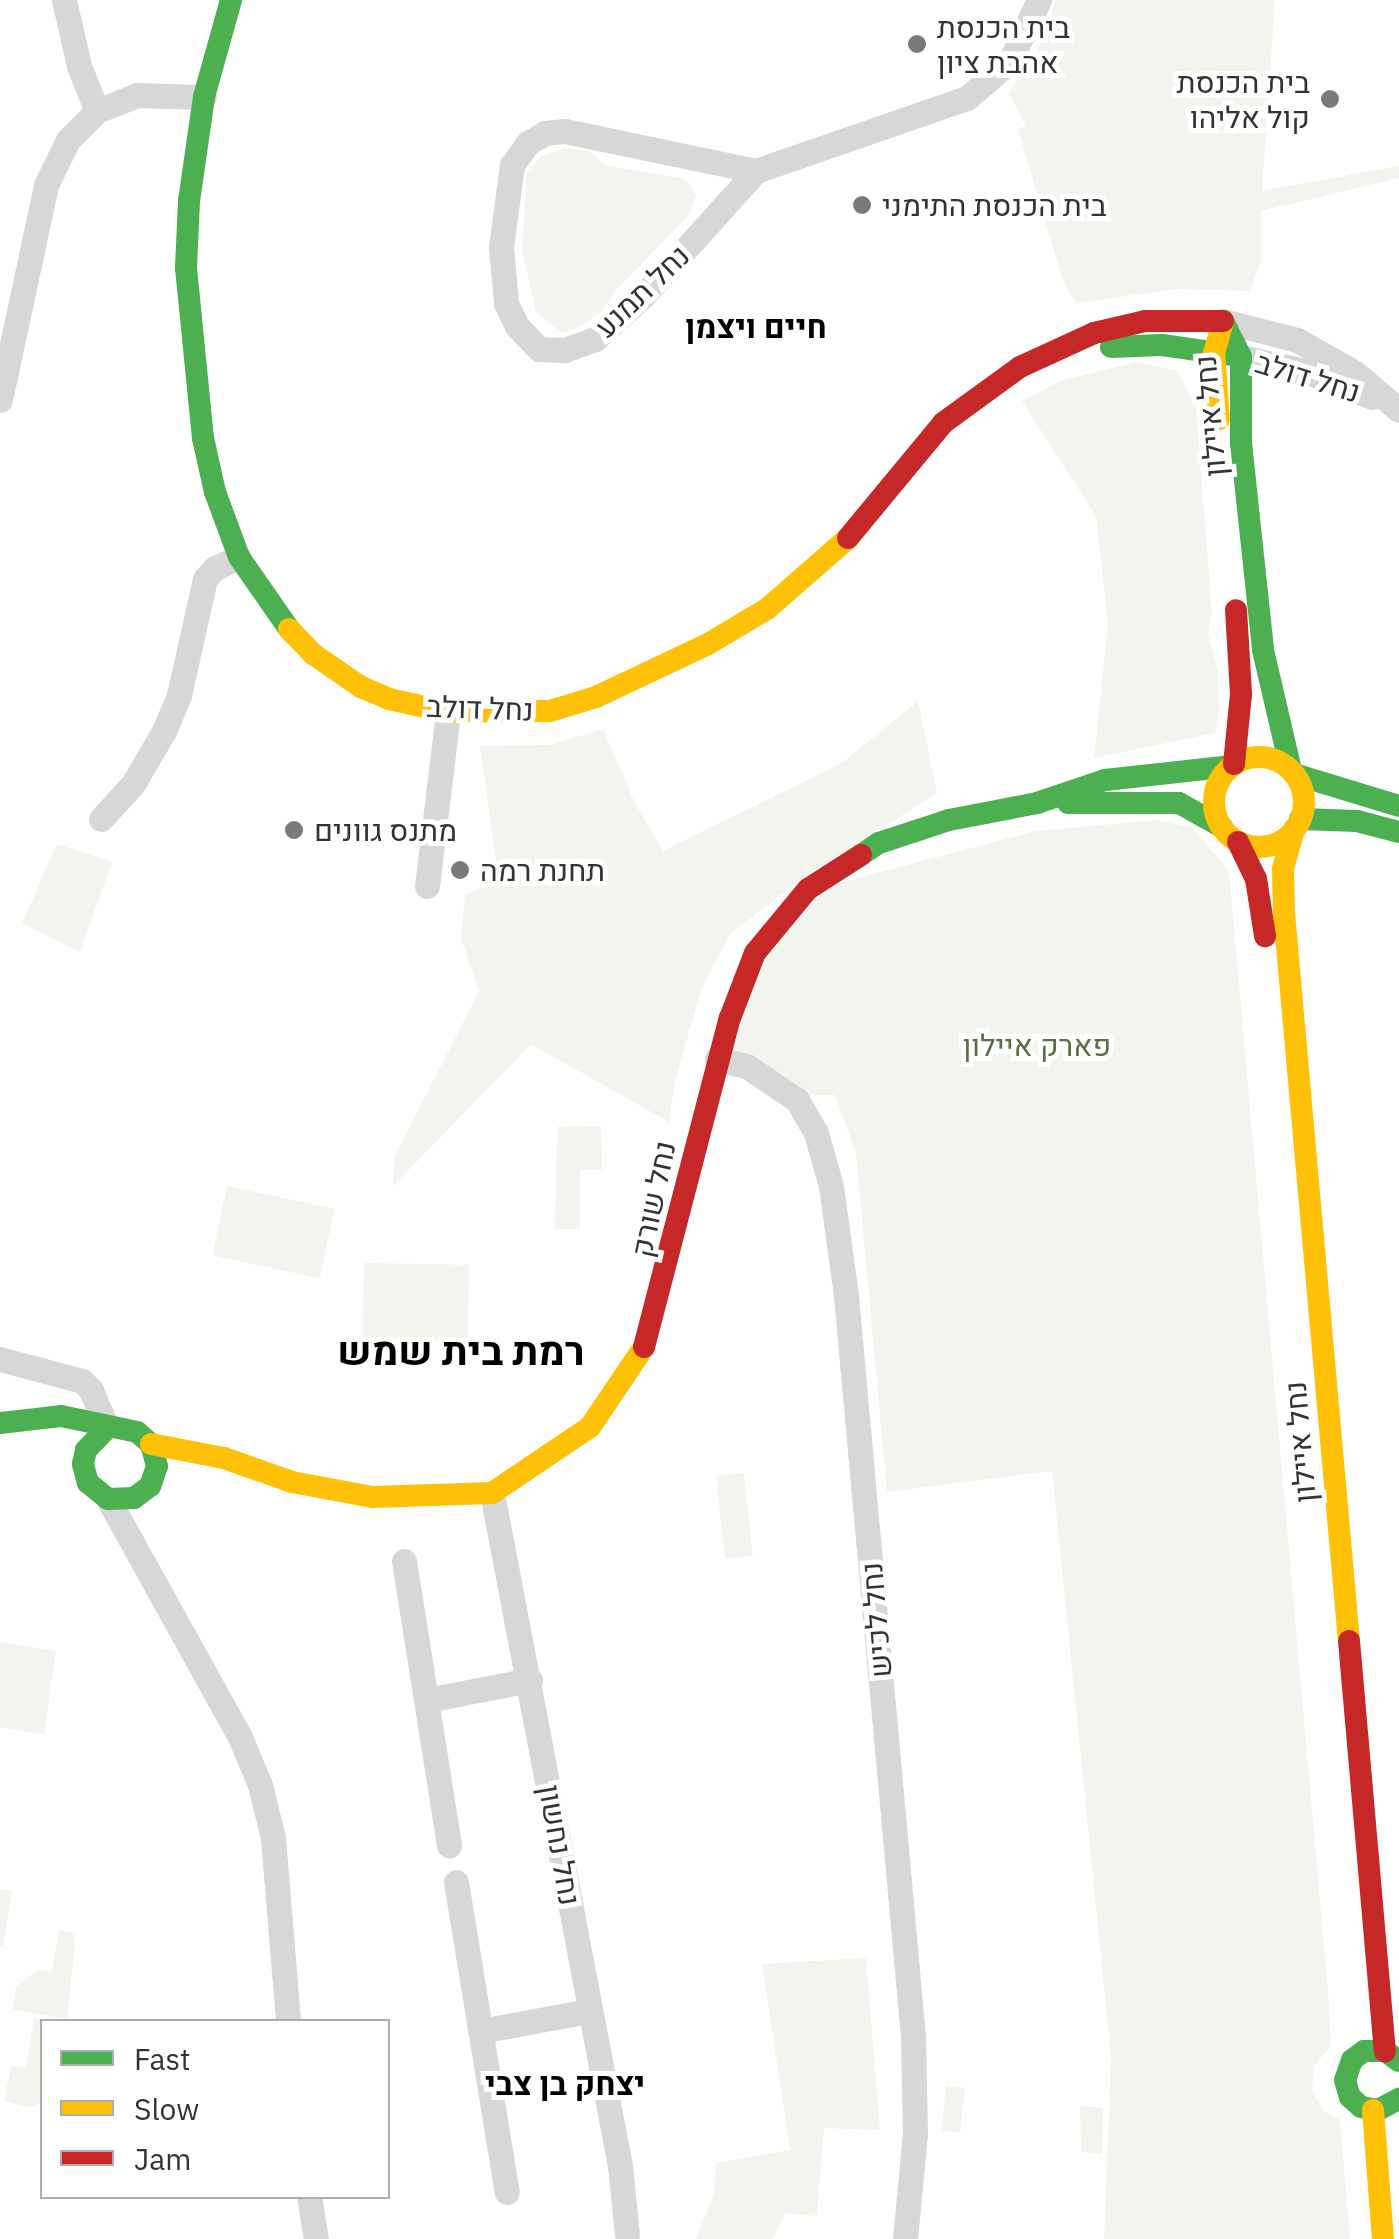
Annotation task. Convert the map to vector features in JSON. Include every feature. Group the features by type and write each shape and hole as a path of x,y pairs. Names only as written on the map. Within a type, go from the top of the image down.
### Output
{"street":[{"path":"64,0 79,66 97,111"},
{"name":"נחל דולב","path":"231,0 204,97 190,201 186,268 202,438 215,492 240,556 278,617 313,654 361,686 389,699 448,712 550,711 581,704 752,618 833,554 942,422 1020,367 1094,333 1145,321 1223,322 1297,340 1354,372 1395,407"},
{"name":"נחל תמנע","path":"756,171 643,296 595,339 564,350 539,349 517,326 506,303 500,247 512,165 528,142 544,133 565,131 703,163 756,171 967,98 1010,61 1039,0"},
{"path":"0,400 46,185 68,140 97,111 152,92 204,97"},
{"path":"703,163 726,190 720,212"},
{"name":"נחל איילון","path":"1223,322 1214,354 1239,632 1241,694 1233,765"},
{"name":"נחל איילון","path":"1223,322 1241,357 1241,444 1263,650 1292,772"},
{"name":"נחל דולב","path":"1046,357 1146,344 1241,357 1305,371 1395,407"},
{"path":"102,819 133,784 179,695 204,580 215,568 240,556"},
{"path":"426,886 448,712"},
{"path":"1399,806 1292,772 1264,757 1233,765 1221,777 1214,796 1230,835 1266,846 1297,824 1357,821 1399,832"},
{"name":"נחל שורק","path":"492,1493 590,1426 649,1339 716,1059 755,953 808,889 879,842 956,818 1038,802 1105,780 1233,765"},
{"path":"1292,772 1303,796 1297,824"},
{"name":"נחל שורק","path":"1038,802 1179,803 1230,835"},
{"name":"נחל איילון","path":"1297,824 1282,869 1284,913 1383,2054"},
{"name":"נחל איילון","path":"1230,835 1256,879 1267,945 1383,2054"},
{"name":"נחל לכיש","path":"716,1059 748,1067 797,1100 816,1132 832,1186 850,1335 913,2038 915,2134 906,2239"},
{"path":"0,1359 82,1381 91,1390 107,1428"},
{"path":"0,1423 60,1416 107,1428 131,1429 151,1444 209,1454 262,1474 373,1497 492,1493"},
{"path":"107,1428 92,1441 83,1464 88,1483 108,1499 144,1571 240,1737 260,1785 273,1838 288,2019"},
{"path":"0,1443 54,1442 83,1464"},
{"path":"144,1571 140,1541 146,1490 156,1466 151,1444"},
{"path":"108,1499 121,1501 177,1474 262,1474"},
{"name":"נחל נחשון","path":"492,1493 620,2166 627,2235"},
{"path":"404,1561 449,1845"},
{"path":"427,1700 530,1680"},
{"path":"456,1882 508,2192"},
{"path":"480,2031 589,2010"},
{"path":"1383,2054 1347,2069 1346,2088 1355,2103 1388,2104"},
{"path":"1388,2104 1399,2228"},
{"path":"1383,2239 1388,2104"},
{"path":"309,2199 316,2239"}],"green space":[{"path":"1056,0 1275,0 1262,191 1399,166 1399,178 1261,211 1261,262 1250,291 1179,289 1076,303 1064,284 1018,129 1026,126 1009,93 1037,52"},
{"path":"564,149 589,150 604,165 680,178 690,184 696,196 688,216 616,290 602,311 578,328 562,333 536,312 522,250 527,172 541,157"},
{"path":"1136,362 1177,371 1196,406 1212,613 1208,634 1219,674 1218,717 1215,733 1094,758 1108,624 1096,516 1022,401 1060,381"},
{"path":"918,701 937,793 800,880 730,934 701,990 675,1081 669,1122 531,1044 393,1186 395,1156 479,991 461,939 465,894 499,883 480,746 550,745 603,729 635,803 663,851 842,763"},
{"name":"פארק איילון","path":"1157,820 1193,828 1227,869 1230,882 1328,1991 1331,2045 1314,2066 1312,2092 1325,2112 1340,2120 1350,2239 1104,2239 1111,2056 1052,1471 887,1492 856,1154 835,1095 802,1095 730,1055 765,959 816,898 839,883 1036,831"},
{"path":"57,844 112,862 80,952 22,923"},
{"path":"601,1126 602,1170 580,1170 580,1229 555,1229 557,1127"},
{"path":"227,1186 335,1209 320,1278 212,1255"},
{"path":"364,1263 469,1265 468,1341 363,1339"},
{"path":"744,1473 753,1556 725,1558 716,1476"},
{"path":"0,1642 56,1651 44,1734 0,1727"},
{"path":"0,1889 12,1891 3,1947 0,1946"},
{"path":"60,1930 76,1933 67,2019 13,2010 16,1987 37,1970 51,1972"},
{"path":"866,1958 880,2130 824,2128 817,2216 785,2213 773,2239 696,2239 714,2194 716,2163 790,2150 762,1964"},
{"path":"34,2018 41,2019 40,2104 29,2107 4,2101 11,2066 26,2068"},
{"path":"946,2086 965,2088 960,2133 941,2131"},
{"path":"1080,2106 1103,2108 1102,2154 1081,2152"}],"traffic: fast":[{"path":"231,0 204,97 189,201 186,268 203,438 215,492 239,557 289,629"},
{"path":"1223,321 1241,357 1241,443 1263,650 1291,770"},
{"path":"1111,347 1162,345 1238,356"},
{"path":"861,855 879,843 949,820 1037,803 1105,780 1232,766"},
{"path":"1294,774 1399,806"},
{"path":"1068,803 1179,803 1222,827"},
{"path":"1300,819 1357,821 1399,832"},
{"path":"0,1423 61,1416 137,1432 151,1444 157,1466 150,1486 134,1498 108,1499 88,1483 83,1464 86,1450 107,1428"},
{"path":"1399,2061 1385,2051 1364,2051 1352,2060 1345,2080 1350,2097 1361,2107 1378,2110 1399,2099"}],"traffic: slow":[{"path":"1219,419 1214,353 1223,321"},
{"path":"289,629 313,654 361,687 389,699 448,712 550,711 596,697 708,644 767,609 848,538"},
{"path":"1259,757 1291,770 1304,802 1291,834 1259,847 1227,834 1214,802 1227,770 1259,757"},
{"path":"1294,829 1283,869 1284,913 1349,1641"},
{"path":"151,1444 224,1458 292,1482 373,1497 492,1493 590,1427 644,1347"},
{"path":"1373,2110 1383,2239"}],"traffic: jam":[{"path":"848,538 943,423 1020,367 1094,333 1145,321 1223,321"},
{"path":"1234,764 1241,694 1236,610"},
{"path":"1238,842 1256,879 1265,936"},
{"path":"644,1347 730,1018 755,953 808,889 861,855"},
{"path":"1349,1641 1385,2051"}],"place":[{"name":"בית הכנסת אהבת ציון","path":"917,44"},
{"name":"בית הכנסת קול אליהו","path":"1330,99"},
{"name":"בית הכנסת התימני","path":"862,205"},
{"name":"מתנס גוונים","path":"294,830"},
{"name":"תחנת רמה","path":"460,870"}],"district":[{"name":"חיים ויצמן","path":"756,326"},
{"name":"רמת בית שמש","path":"461,1350"},
{"name":"יצחק בן צבי","path":"565,2083"}]}
